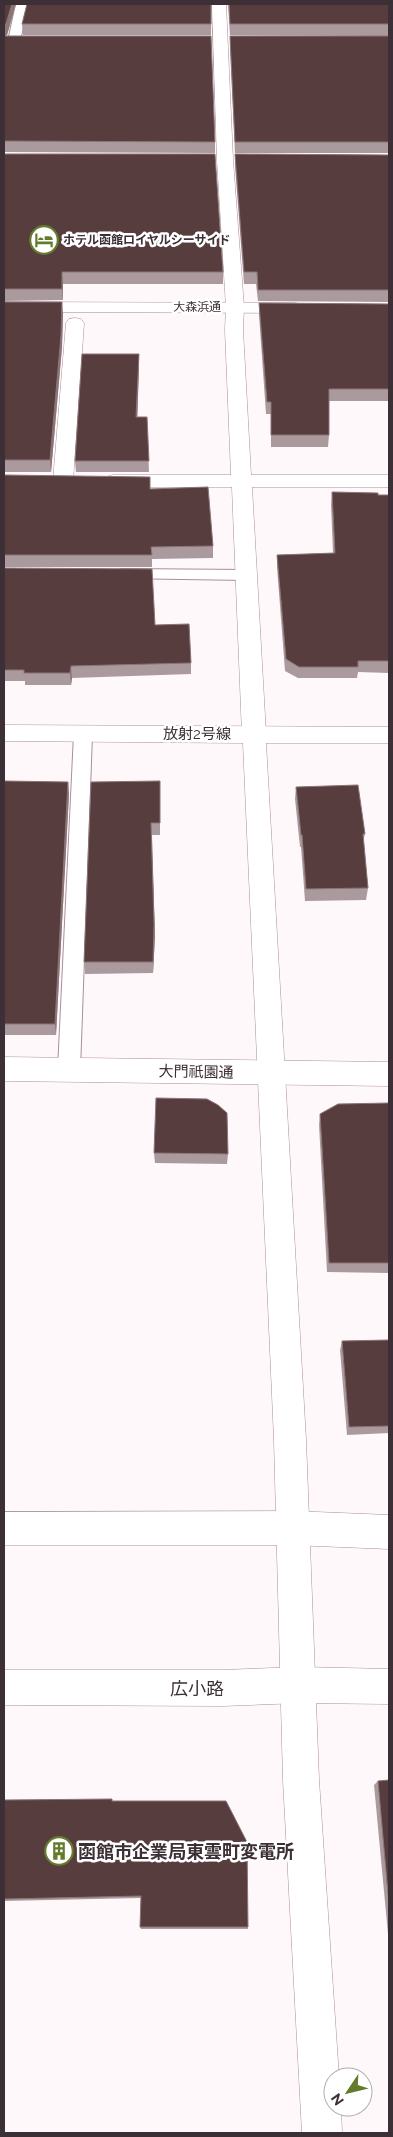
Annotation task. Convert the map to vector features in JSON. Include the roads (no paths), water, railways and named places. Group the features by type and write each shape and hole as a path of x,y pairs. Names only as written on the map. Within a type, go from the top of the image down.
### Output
{"street":[{"path":"219,4 227,40 225,160 235,307 234,330 240,481 248,575 254,734 273,1074 290,1440 302,1780 322,2133"},
{"path":"202,40 227,40"},
{"path":"206,160 244,160"},
{"name":"大森浜通","path":"4,307 313,308"},
{"path":"76,324 71,481 389,481"},
{"name":"放射2号線","path":"4,733 389,735"},
{"name":"大門祇園通","path":"4,1069 273,1074 389,1074"},
{"path":"4,1529 292,1528 389,1532"},
{"name":"広小路","path":"4,1688 224,1688 299,1684 389,1687"}],"lane":[{"path":"14,41 22,4"},
{"path":"111,574 248,575"},
{"path":"69,1070 83,734"}],"place":[{"name":"ホテル函館ロイヤルシーサイド","path":"44,240"},
{"name":"函館市企業局東雲町変電所","path":"59,1851"}]}
